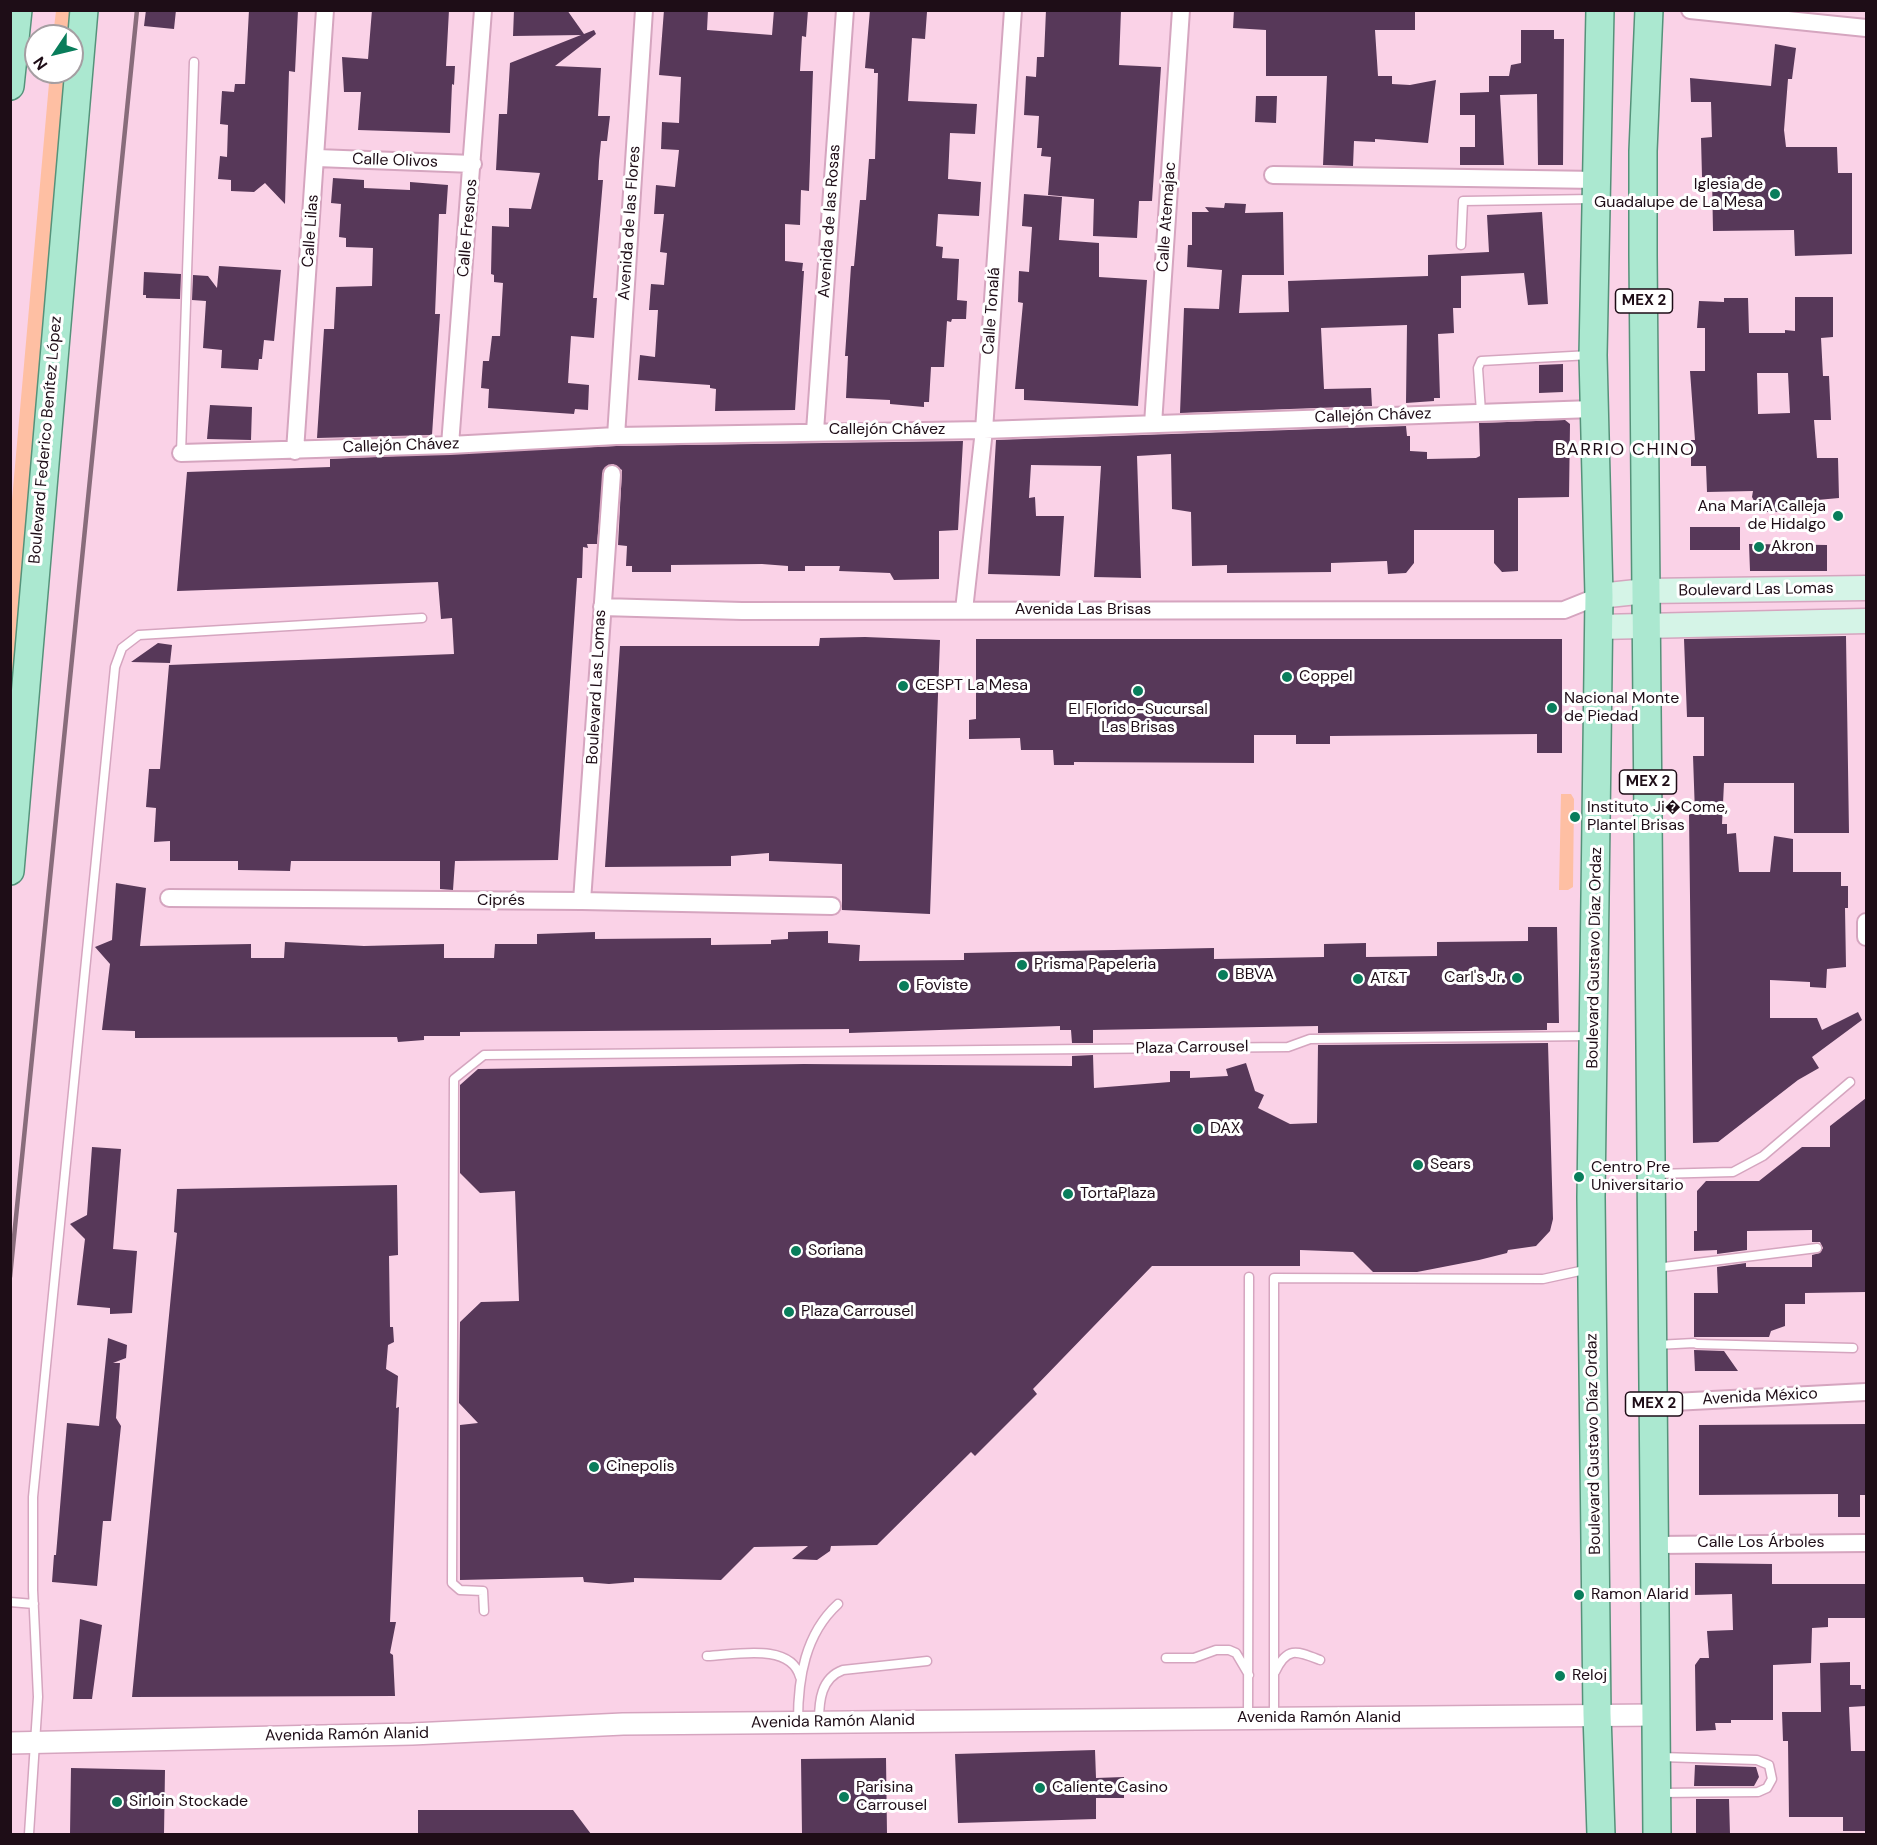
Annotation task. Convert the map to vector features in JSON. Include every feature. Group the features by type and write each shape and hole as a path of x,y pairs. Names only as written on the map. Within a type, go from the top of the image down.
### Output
{"main road":[{"path":"10,86 18,10"},
{"name":"Boulevard Federico Benítez López","path":"10,870 84,10"},
{"name":"Boulevard Gustavo Díaz Ordaz","path":"1600,10 1593,355 1599,596 1593,1036 1593,1268 1597,1714 1601,1834"},
{"name":"MEX 2","path":"1649,10 1643,151 1657,1834"},
{"name":"Boulevard Las Lomas","path":"1599,596 1646,591 1866,588"},
{"name":"Boulevard Las Lomas","path":"1599,627 1866,621"}],"street":[{"name":"Calle Lilas","path":"295,451 317,158 325,10"},
{"name":"Calle Fresnos","path":"450,445 483,10"},
{"name":"Avenida de las Flores","path":"616,436 644,10"},
{"name":"Avenida de las Rosas","path":"815,431 845,10"},
{"name":"Calle Tonalá","path":"964,610 984,430 1013,10"},
{"name":"Calle Atemajac","path":"1153,424 1181,10"},
{"path":"1690,10 1866,28"},
{"name":"Calle Olivos","path":"317,158 473,164"},
{"path":"1273,175 1597,190"},
{"name":"Callejón Chávez","path":"181,453 450,445 616,436 984,430 1593,409"},
{"name":"Boulevard Las Lomas","path":"582,901 596,733 612,474"},
{"name":"Avenida Las Brisas","path":"602,607 742,611 1564,610 1599,596"},
{"name":"Avenida Las Brisas","path":"1564,610 1599,627"},
{"name":"Ciprés","path":"169,898 582,901 832,906"},
{"path":"1866,922 1866,937"},
{"name":"Avenida México","path":"1654,1403 1866,1392"},
{"name":"Calle Los Árboles","path":"1656,1545 1866,1543"},
{"name":"Avenida Ramón Alanid","path":"10,1743 412,1734 623,1724 1656,1714"}],"lane":[{"path":"181,453 194,62"},
{"path":"1461,245 1463,201 1597,190"},
{"path":"1480,412 1478,368 1481,361 1593,355"},
{"path":"29,1834 38,1697 33,1497 115,666 122,648 139,635 422,618"},
{"name":"Plaza Carrousel","path":"484,1611 483,1591 460,1590 452,1582 454,1079 484,1055 1288,1047 1310,1039 1593,1036"},
{"path":"1652,1174 1732,1172 1763,1156 1850,1082"},
{"path":"1653,1268 1817,1248"},
{"path":"1274,1718 1274,1278 1543,1279 1593,1268"},
{"path":"1248,1719 1249,1277"},
{"path":"1653,1345 1853,1348"},
{"path":"10,1602 34,1604"},
{"path":"800,1677 822,1619 838,1604"},
{"path":"1166,1659 1194,1658 1216,1650 1229,1650 1236,1653 1249,1675"},
{"path":"1274,1675 1286,1655 1300,1652 1320,1660"},
{"path":"707,1656 774,1654 791,1660 797,1666 808,1722"},
{"path":"808,1722 833,1674 843,1670 927,1661"},
{"path":"1656,1757 1757,1760 1769,1765 1772,1779 1767,1788 1758,1792 1657,1793"}],"shaded area":[{"path":"56,11 74,11 72,24 54,24"},
{"path":"49,84 67,84 11,721 11,511"},
{"path":"1561,794 1571,794 1574,799 1573,887 1568,890 1559,890"}],"building":[{"path":"146,10 176,10 174,29 144,26"},
{"path":"249,10 298,10 295,72 289,71 285,204 265,183 254,192 231,191 231,180 218,179 220,156 227,157 228,125 220,124 222,91 234,92 235,84 245,84"},
{"path":"372,10 449,10 446,66 455,66 450,133 358,130 361,92 344,92 342,57 368,59"},
{"path":"514,10 567,10 584,34 594,30 596,34 555,66 601,68 598,116 610,116 607,141 601,141 599,161 598,180 603,180 593,298 597,298 594,338 571,336 568,383 589,385 588,410 575,409 574,414 488,408 489,389 481,388 483,361 489,361 492,336 500,336 503,283 494,282 494,275 491,274 492,226 509,227 509,208 531,209 540,173 496,170 499,114 507,114 510,63 581,35 513,36"},
{"path":"664,10 708,10 707,30 772,35 774,10 808,10 806,37 802,36 800,71 813,71 809,191 801,190 800,225 785,224 785,261 803,263 802,271 804,271 795,410 715,411 716,389 710,388 710,385 638,380 640,355 655,357 658,310 649,310 651,284 664,285 667,253 660,252 664,214 654,214 656,185 675,187 679,150 661,149 662,122 679,123 681,77 659,75"},
{"path":"870,10 927,12 925,39 912,38 908,101 977,104 975,134 950,133 948,179 981,182 979,216 938,214 936,246 943,247 942,258 959,259 957,300 967,301 966,319 947,321 944,367 931,367 929,402 924,402 924,407 890,404 890,400 846,398 848,356 845,356 851,266 854,266 860,200 866,200 869,159 875,159 878,73 874,73 874,69 865,68"},
{"path":"1046,10 1121,10 1119,65 1161,67 1152,201 1139,201 1137,238 1093,236 1094,199 1048,195 1051,157 1041,156 1042,148 1037,148 1039,116 1024,115 1026,76 1036,77 1037,57 1044,57"},
{"path":"1234,10 1415,10 1415,30 1375,30 1378,76 1392,76 1392,84 1410,85 1436,80 1428,143 1375,139 1375,142 1354,141 1353,166 1323,165 1327,76 1266,76 1266,30 1233,28"},
{"path":"1521,30 1554,30 1554,39 1564,39 1563,165 1538,165 1537,94 1500,95 1504,165 1460,165 1460,147 1475,147 1475,115 1460,115 1460,93 1489,92 1489,76 1509,76 1511,65 1521,63"},
{"name":"Iglesia de Guadalupe de La Mesa","path":"1775,44 1796,48 1792,79 1788,79 1784,130 1786,147 1837,147 1838,173 1852,173 1852,254 1795,256 1794,230 1713,231 1712,177 1702,177 1701,138 1712,137 1711,102 1691,102 1690,78 1771,86"},
{"path":"1256,96 1277,96 1276,123 1255,122"},
{"path":"333,178 364,180 364,188 410,190 410,182 448,185 446,214 439,214 435,314 440,314 432,435 317,438 324,329 334,329 336,287 372,286 373,248 346,247 346,238 339,237 341,204 331,203"},
{"path":"1024,194 1062,197 1059,240 1099,243 1099,277 1147,280 1138,406 1024,400 1024,389 1015,389 1023,303 1018,302 1019,271 1029,272 1032,227 1022,226"},
{"path":"1225,203 1246,204 1245,213 1283,212 1284,275 1242,275 1239,313 1289,312 1288,281 1428,276 1428,255 1489,252 1487,215 1542,212 1548,304 1528,305 1524,273 1461,276 1461,308 1453,308 1454,333 1438,334 1440,398 1434,398 1434,401 1406,403 1407,325 1321,328 1324,389 1371,388 1372,406 1180,413 1184,308 1219,309 1222,270 1187,267 1188,245 1192,245 1192,212 1209,212 1205,207 1224,208"},
{"path":"219,266 281,270 274,341 264,340 258,370 221,368 222,350 203,348 206,301 192,300 193,275 208,276 217,288"},
{"path":"144,272 181,274 180,299 146,298 146,295 143,295"},
{"path":"1795,297 1833,297 1833,337 1821,338 1823,376 1829,376 1831,420 1814,420 1817,458 1838,458 1839,498 1817,500 1812,506 1792,506 1789,512 1760,512 1752,497 1753,491 1707,492 1706,466 1691,466 1691,440 1695,440 1690,371 1705,371 1705,328 1697,328 1699,301 1724,302 1724,298 1748,298 1749,333 1795,331","holes":["1757,373 1788,373 1790,413 1758,414"]},
{"path":"1563,364 1563,392 1539,393 1539,365"},
{"path":"210,405 252,407 251,440 207,439"},
{"path":"1565,420 1570,424 1569,497 1518,498 1518,571 1502,572 1494,563 1494,530 1414,530 1414,563 1406,573 1388,574 1387,561 1331,563 1331,572 1227,573 1227,565 1192,566 1191,512 1172,509 1171,454 1137,456 1141,578 1094,577 1101,466 1031,465 1029,498 1035,497 1036,516 1064,516 1060,576 988,574 996,440 1406,426 1407,436 1410,436 1410,451 1427,452 1427,459 1476,458 1480,456 1479,423"},
{"path":"963,441 958,530 939,531 939,579 894,580 890,573 839,571 840,566 805,566 805,571 788,571 788,566 762,564 671,565 671,572 632,572 632,566 626,566 627,546 618,545 622,470 613,464 604,468 597,544 587,544 588,548 583,547 582,578 577,578 558,860 455,861 453,890 440,889 440,861 291,861 290,871 238,870 238,861 170,861 170,841 154,842 156,808 146,807 149,769 160,769 169,665 454,654 452,618 441,619 438,582 177,591 187,472 330,467 330,459 616,446"},
{"path":"1690,527 1740,527 1740,550 1690,550"},
{"name":"Akron","path":"1749,544 1827,545 1827,571 1750,571"},
{"path":"1846,636 1849,833 1794,833 1794,783 1724,783 1722,824 1727,824 1727,834 1736,833 1739,872 1770,872 1774,836 1793,839 1793,872 1841,872 1841,886 1848,886 1848,908 1845,908 1846,967 1827,969 1826,988 1810,987 1810,982 1770,980 1770,1018 1817,1018 1822,1030 1858,1012 1862,1020 1812,1057 1819,1068 1798,1080 1718,1142 1693,1143 1689,814 1695,814 1693,756 1704,756 1704,717 1687,717 1684,639"},
{"path":"820,638 940,640 930,914 842,910 842,864 769,861 769,853 731,856 731,866 605,867 620,646 819,646"},
{"path":"976,639 1562,639 1562,753 1537,753 1537,734 1330,736 1330,744 1296,744 1296,735 1254,735 1254,763 1074,762 1074,765 1054,765 1053,750 1021,750 1020,738 969,739 969,720 976,719"},
{"path":"158,643 172,645 170,663 131,662"},
{"path":"116,883 146,888 140,946 251,944 251,958 284,958 285,942 364,946 444,944 444,958 494,958 495,944 537,944 537,934 595,932 595,939 711,938 711,945 771,944 771,940 788,939 788,932 828,931 828,943 860,945 859,961 964,960 964,953 1214,948 1214,959 1324,957 1324,944 1366,943 1366,957 1437,956 1437,942 1528,941 1528,927 1557,927 1559,1023 1547,1023 1547,1030 1318,1033 1318,1026 1093,1030 1093,1043 1072,1043 1071,1030 1060,1030 1060,1026 849,1033 849,1029 460,1032 460,1036 424,1036 424,1040 398,1042 397,1037 135,1038 135,1031 102,1030 110,964 95,947 112,940"},
{"name":"Plaza Carrousel","path":"1548,1043 1553,1219 1550,1231 1536,1246 1508,1250 1507,1253 1479,1260 1417,1272 1373,1272 1353,1252 1300,1250 1300,1266 1152,1266 1033,1389 1037,1394 975,1456 971,1452 877,1545 831,1546 830,1551 817,1560 792,1559 808,1546 754,1547 721,1580 634,1578 634,1582 609,1584 584,1582 583,1577 460,1580 460,1425 478,1423 459,1403 460,1322 481,1302 519,1301 515,1191 480,1193 460,1173 460,1085 478,1069 804,1064 1072,1066 1072,1056 1093,1055 1094,1088 1170,1082 1170,1071 1190,1071 1190,1078 1228,1076 1226,1069 1246,1063 1255,1091 1264,1095 1258,1108 1290,1124 1317,1123 1318,1045"},
{"path":"1866,1098 1866,1292 1805,1293 1805,1304 1785,1304 1785,1326 1771,1331 1769,1337 1694,1337 1694,1293 1718,1293 1717,1267 1746,1263 1746,1267 1812,1267 1812,1255 1820,1253 1823,1248 1820,1242 1812,1242 1812,1230 1747,1231 1747,1250 1717,1254 1717,1250 1694,1251 1694,1231 1697,1231 1697,1191 1706,1181 1759,1181 1802,1147 1830,1147 1830,1126"},
{"path":"92,1147 121,1149 113,1249 137,1251 132,1313 110,1314 110,1308 77,1305 85,1239 70,1224 87,1215"},
{"path":"397,1185 398,1255 389,1256 390,1327 393,1327 394,1342 388,1345 386,1369 398,1376 396,1408 399,1407 390,1622 396,1622 390,1653 393,1655 395,1696 132,1697 177,1233 174,1232 177,1189"},
{"path":"108,1338 127,1345 126,1358 113,1363 120,1363 116,1418 121,1426 111,1521 103,1521 97,1586 52,1582 67,1423 99,1426"},
{"path":"1694,1350 1724,1351 1738,1371 1695,1371"},
{"path":"1866,1424 1866,1495 1860,1495 1860,1517 1838,1517 1838,1494 1699,1495 1699,1425"},
{"path":"1695,1563 1772,1564 1772,1584 1866,1584 1866,1618 1828,1618 1828,1627 1812,1628 1811,1663 1773,1665 1773,1720 1731,1720 1731,1723 1715,1723 1716,1730 1696,1731 1695,1665 1700,1658 1709,1658 1707,1631 1733,1630 1732,1594 1695,1595"},
{"path":"80,1619 102,1625 92,1699 73,1699"},
{"path":"1850,1662 1850,1685 1861,1685 1861,1689 1866,1689 1866,1706 1849,1707 1851,1751 1866,1751 1866,1831 1843,1831 1843,1817 1789,1817 1788,1741 1783,1741 1782,1712 1821,1712 1820,1663"},
{"name":"Caliente Casino","path":"1095,1750 1096,1778 1124,1777 1124,1798 1096,1798 1096,1819 958,1823 955,1754"},
{"name":"Parisina Carrousel","path":"886,1758 887,1834 802,1834 801,1759"},
{"path":"1695,1765 1756,1767 1759,1777 1754,1786 1694,1786"},
{"name":"Sirloin Stockade","path":"71,1768 165,1770 164,1834 70,1834"},
{"path":"1696,1799 1729,1799 1730,1834 1696,1834"},
{"path":"418,1810 573,1810 591,1834 418,1834"}],"railway":[{"path":"10,1277 137,10"}],"place":[{"name":"Iglesia de Guadalupe de La Mesa","path":"1775,194"},
{"name":"Ana MariA Calleja de Hidalgo","path":"1838,516"},
{"name":"Akron","path":"1759,547"},
{"name":"Coppel","path":"1287,677"},
{"name":"CESPT La Mesa","path":"903,686"},
{"name":"El Florido-Sucursal Las Brisas","path":"1138,691"},
{"name":"Nacional Monte de Piedad","path":"1552,708"},
{"name":"Instituto Ji�Come, Plantel Brisas","path":"1575,817"},
{"name":"Prisma Papeleria","path":"1022,965"},
{"name":"BBVA","path":"1223,975"},
{"name":"Carl's Jr.","path":"1517,978"},
{"name":"AT&T","path":"1358,979"},
{"name":"Foviste","path":"904,986"},
{"name":"DAX","path":"1198,1129"},
{"name":"Sears","path":"1418,1165"},
{"name":"Centro Pre Universitario","path":"1579,1177"},
{"name":"TortaPlaza","path":"1068,1194"},
{"name":"Soriana","path":"796,1251"},
{"name":"Plaza Carrousel","path":"789,1312"},
{"name":"Cinepolis","path":"594,1467"},
{"name":"Ramon Alarid","path":"1579,1595"},
{"name":"Reloj","path":"1560,1676"},
{"name":"Caliente Casino","path":"1040,1788"},
{"name":"Parisina Carrousel","path":"844,1797"},
{"name":"Sirloin Stockade","path":"117,1802"}],"district":[{"name":"BARRIO CHINO","path":"1625,450"}]}
